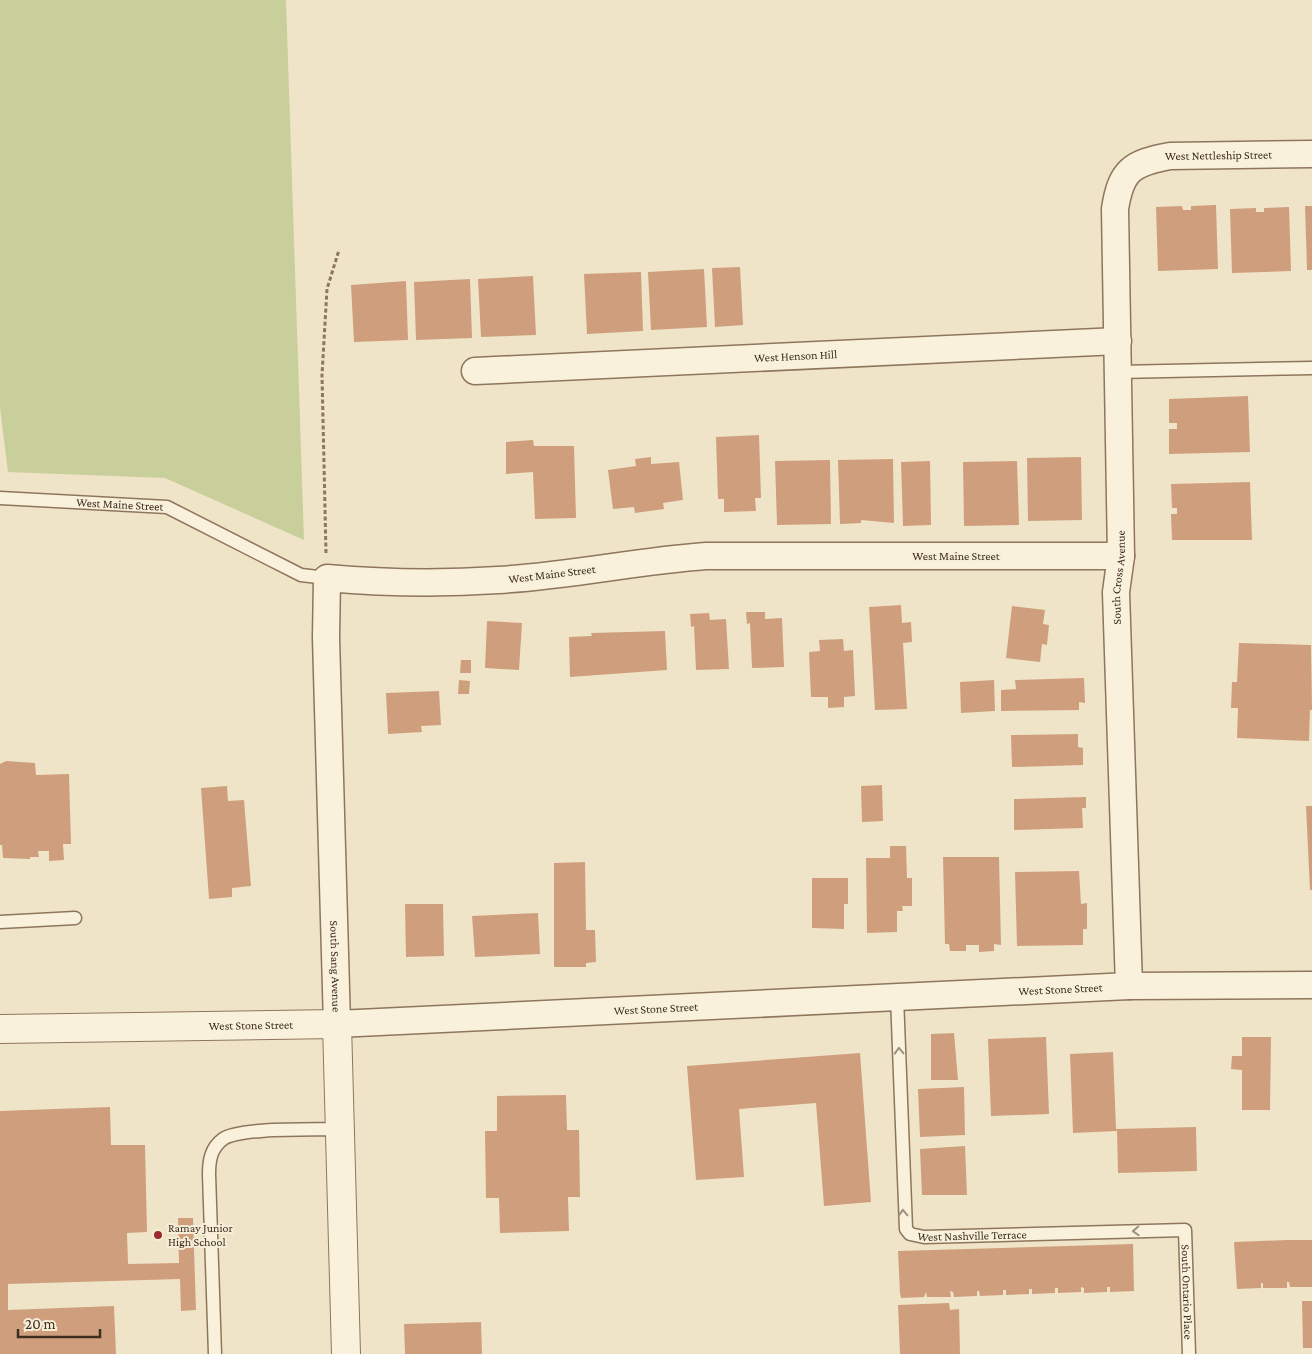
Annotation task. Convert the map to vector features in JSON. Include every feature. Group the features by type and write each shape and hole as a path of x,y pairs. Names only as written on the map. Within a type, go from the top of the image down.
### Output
{"street":[{"name":"West Nettleship Street","path":"1129,172 1147,160 1170,156 1312,154"},
{"name":"South Cross Avenue","path":"1129,172 1119,186 1115,209 1121,556 1116,592 1129,986"},
{"name":"West Henson Hill","path":"475,370 1118,342"},
{"name":"West Maine Street","path":"327,578 381,582 498,580 652,560 706,556 1121,556"},
{"name":"South Sang Avenue","path":"327,578 326,638 346,1354"},
{"name":"West Stone Street","path":"0,1029 337,1024 1129,986 1312,984"}],"lane":[{"path":"1118,372 1312,368"},
{"name":"West Maine Street","path":"0,498 167,507 301,575 327,578"},
{"path":"0,922 75,918"},
{"name":"West Nashville Terrace","path":"897,997 904,1222 910,1234 924,1238 1185,1230"},
{"path":"215,1354 209,1174 213,1149 224,1139 240,1133 339,1129"},
{"name":"South Ontario Place","path":"1185,1230 1189,1354"}],"path":[{"path":"327,578 322,375 327,289 339,250"}],"green space":[{"path":"0,0 286,0 304,540 165,478 8,472 0,408"}],"building":[{"path":"1216,205 1218,269 1158,271 1156,207 1182,206 1183,210 1191,210 1191,206"},
{"path":"1305,206 1312,206 1312,270 1307,270"},
{"path":"1289,207 1291,271 1232,273 1230,209 1256,208 1256,212 1264,212 1264,208"},
{"path":"740,267 743,325 715,327 712,268"},
{"path":"704,269 707,327 651,330 648,272"},
{"path":"641,272 643,331 587,334 584,274"},
{"path":"533,276 536,335 481,337 478,279"},
{"path":"470,279 472,338 416,340 414,282"},
{"path":"406,281 408,340 354,342 351,285"},
{"path":"1248,396 1250,452 1169,454 1169,429 1177,429 1177,423 1169,423 1169,399"},
{"path":"759,435 761,498 755,498 756,511 724,512 724,499 718,499 716,437"},
{"path":"533,440 534,446 574,446 576,518 535,519 533,472 506,474 506,442"},
{"path":"651,457 651,464 679,462 683,500 663,503 664,509 635,513 634,507 613,509 608,470 636,466 635,459"},
{"path":"1081,457 1082,520 1028,521 1027,458"},
{"path":"893,459 894,523 861,520 861,523 840,524 838,460"},
{"path":"830,460 831,524 777,525 775,461"},
{"path":"930,461 931,525 903,526 901,462"},
{"path":"1017,461 1019,525 964,526 963,462"},
{"path":"1250,482 1252,540 1172,540 1171,514 1177,514 1177,508 1172,508 1171,484"},
{"path":"901,605 902,623 911,622 912,642 903,643 907,709 875,710 869,607"},
{"path":"1012,606 1045,610 1043,624 1049,625 1047,645 1042,644 1040,662 1006,658"},
{"path":"746,612 765,612 765,619 782,618 784,667 752,668 750,623 747,624"},
{"path":"709,613 710,620 726,619 729,669 696,670 694,626 691,627 690,614"},
{"path":"487,621 522,623 519,670 485,668"},
{"path":"665,631 667,670 570,677 569,637 592,636 591,633"},
{"path":"843,639 844,651 853,650 855,696 844,697 844,707 828,708 828,697 811,697 809,652 820,651 819,640"},
{"path":"1239,643 1311,645 1312,710 1310,710 1309,741 1237,738 1238,708 1231,708 1232,682 1237,682"},
{"path":"461,660 471,660 471,673 460,673"},
{"path":"1084,678 1085,703 1079,702 1079,710 1001,711 1001,690 1016,689 1015,680"},
{"path":"459,680 470,681 469,694 458,694"},
{"path":"994,680 995,711 961,713 960,682"},
{"path":"439,691 441,725 421,726 422,732 388,734 386,693"},
{"path":"1078,734 1078,747 1083,748 1083,765 1012,767 1011,735"},
{"path":"6,761 35,763 36,775 69,774 71,844 63,844 64,860 49,861 49,851 38,851 39,857 30,857 30,859 3,858 2,845 0,845 0,764"},
{"path":"882,785 883,821 862,822 861,786"},
{"path":"227,786 228,801 244,800 251,886 232,888 232,897 209,899 201,788"},
{"path":"1086,797 1086,808 1082,808 1083,828 1014,830 1014,799"},
{"path":"1306,806 1312,806 1312,890 1310,890"},
{"path":"890,846 906,846 907,878 912,878 912,906 902,906 903,911 897,911 897,932 867,933 866,858 890,858"},
{"path":"943,857 999,857 1001,945 994,944 994,951 979,952 979,945 966,945 966,951 950,951 949,944 945,944"},
{"path":"585,862 586,930 595,930 596,962 586,963 586,967 554,967 554,863"},
{"path":"1079,871 1081,904 1087,903 1087,929 1083,929 1083,945 1017,946 1015,872"},
{"path":"812,878 848,878 848,904 844,904 844,929 812,928"},
{"path":"405,904 443,904 444,956 406,957"},
{"path":"538,913 540,954 475,957 472,916"},
{"path":"954,1033 958,1080 931,1080 931,1034"},
{"path":"1046,1037 1049,1114 991,1116 988,1039"},
{"path":"1242,1037 1271,1037 1270,1110 1242,1110 1242,1070 1231,1069 1232,1056 1242,1056"},
{"path":"1113,1052 1116,1129 1196,1127 1197,1171 1118,1173 1117,1131 1073,1133 1070,1054"},
{"path":"860,1053 871,1202 824,1206 816,1103 739,1109 744,1177 696,1180 687,1066"},
{"path":"964,1087 965,1135 920,1137 918,1089"},
{"path":"566,1095 567,1130 579,1130 580,1197 568,1197 569,1231 500,1233 499,1198 486,1198 485,1131 497,1131 497,1096"},
{"path":"110,1107 111,1145 145,1145 147,1232 127,1233 128,1264 179,1263 178,1218 193,1218 196,1310 181,1311 180,1279 8,1284 8,1310 114,1306 116,1354 0,1354 0,1111"},
{"path":"965,1146 967,1195 922,1195 920,1149"},
{"path":"1312,1240 1312,1287 1290,1287 1289,1282 1287,1282 1287,1288 1263,1288 1263,1283 1261,1283 1261,1288 1237,1289 1234,1242"},
{"path":"1133,1244 1134,1291 1110,1292 1110,1287 1107,1287 1107,1292 1084,1293 1084,1288 1081,1287 1081,1292 1058,1293 1058,1288 1055,1288 1055,1293 1032,1294 1032,1289 1029,1289 1029,1294 1006,1295 1006,1290 1003,1290 1003,1295 980,1296 979,1291 977,1291 977,1296 954,1297 953,1292 950,1291 951,1297 927,1297 926,1292 924,1297 901,1298 898,1251"},
{"path":"1302,1301 1312,1301 1312,1348 1303,1348"},
{"path":"949,1303 950,1310 959,1309 960,1354 900,1354 898,1305"},
{"path":"481,1322 482,1354 405,1354 404,1324"}],"place":[{"name":"Ramay Junior High School","path":"158,1235"}]}
